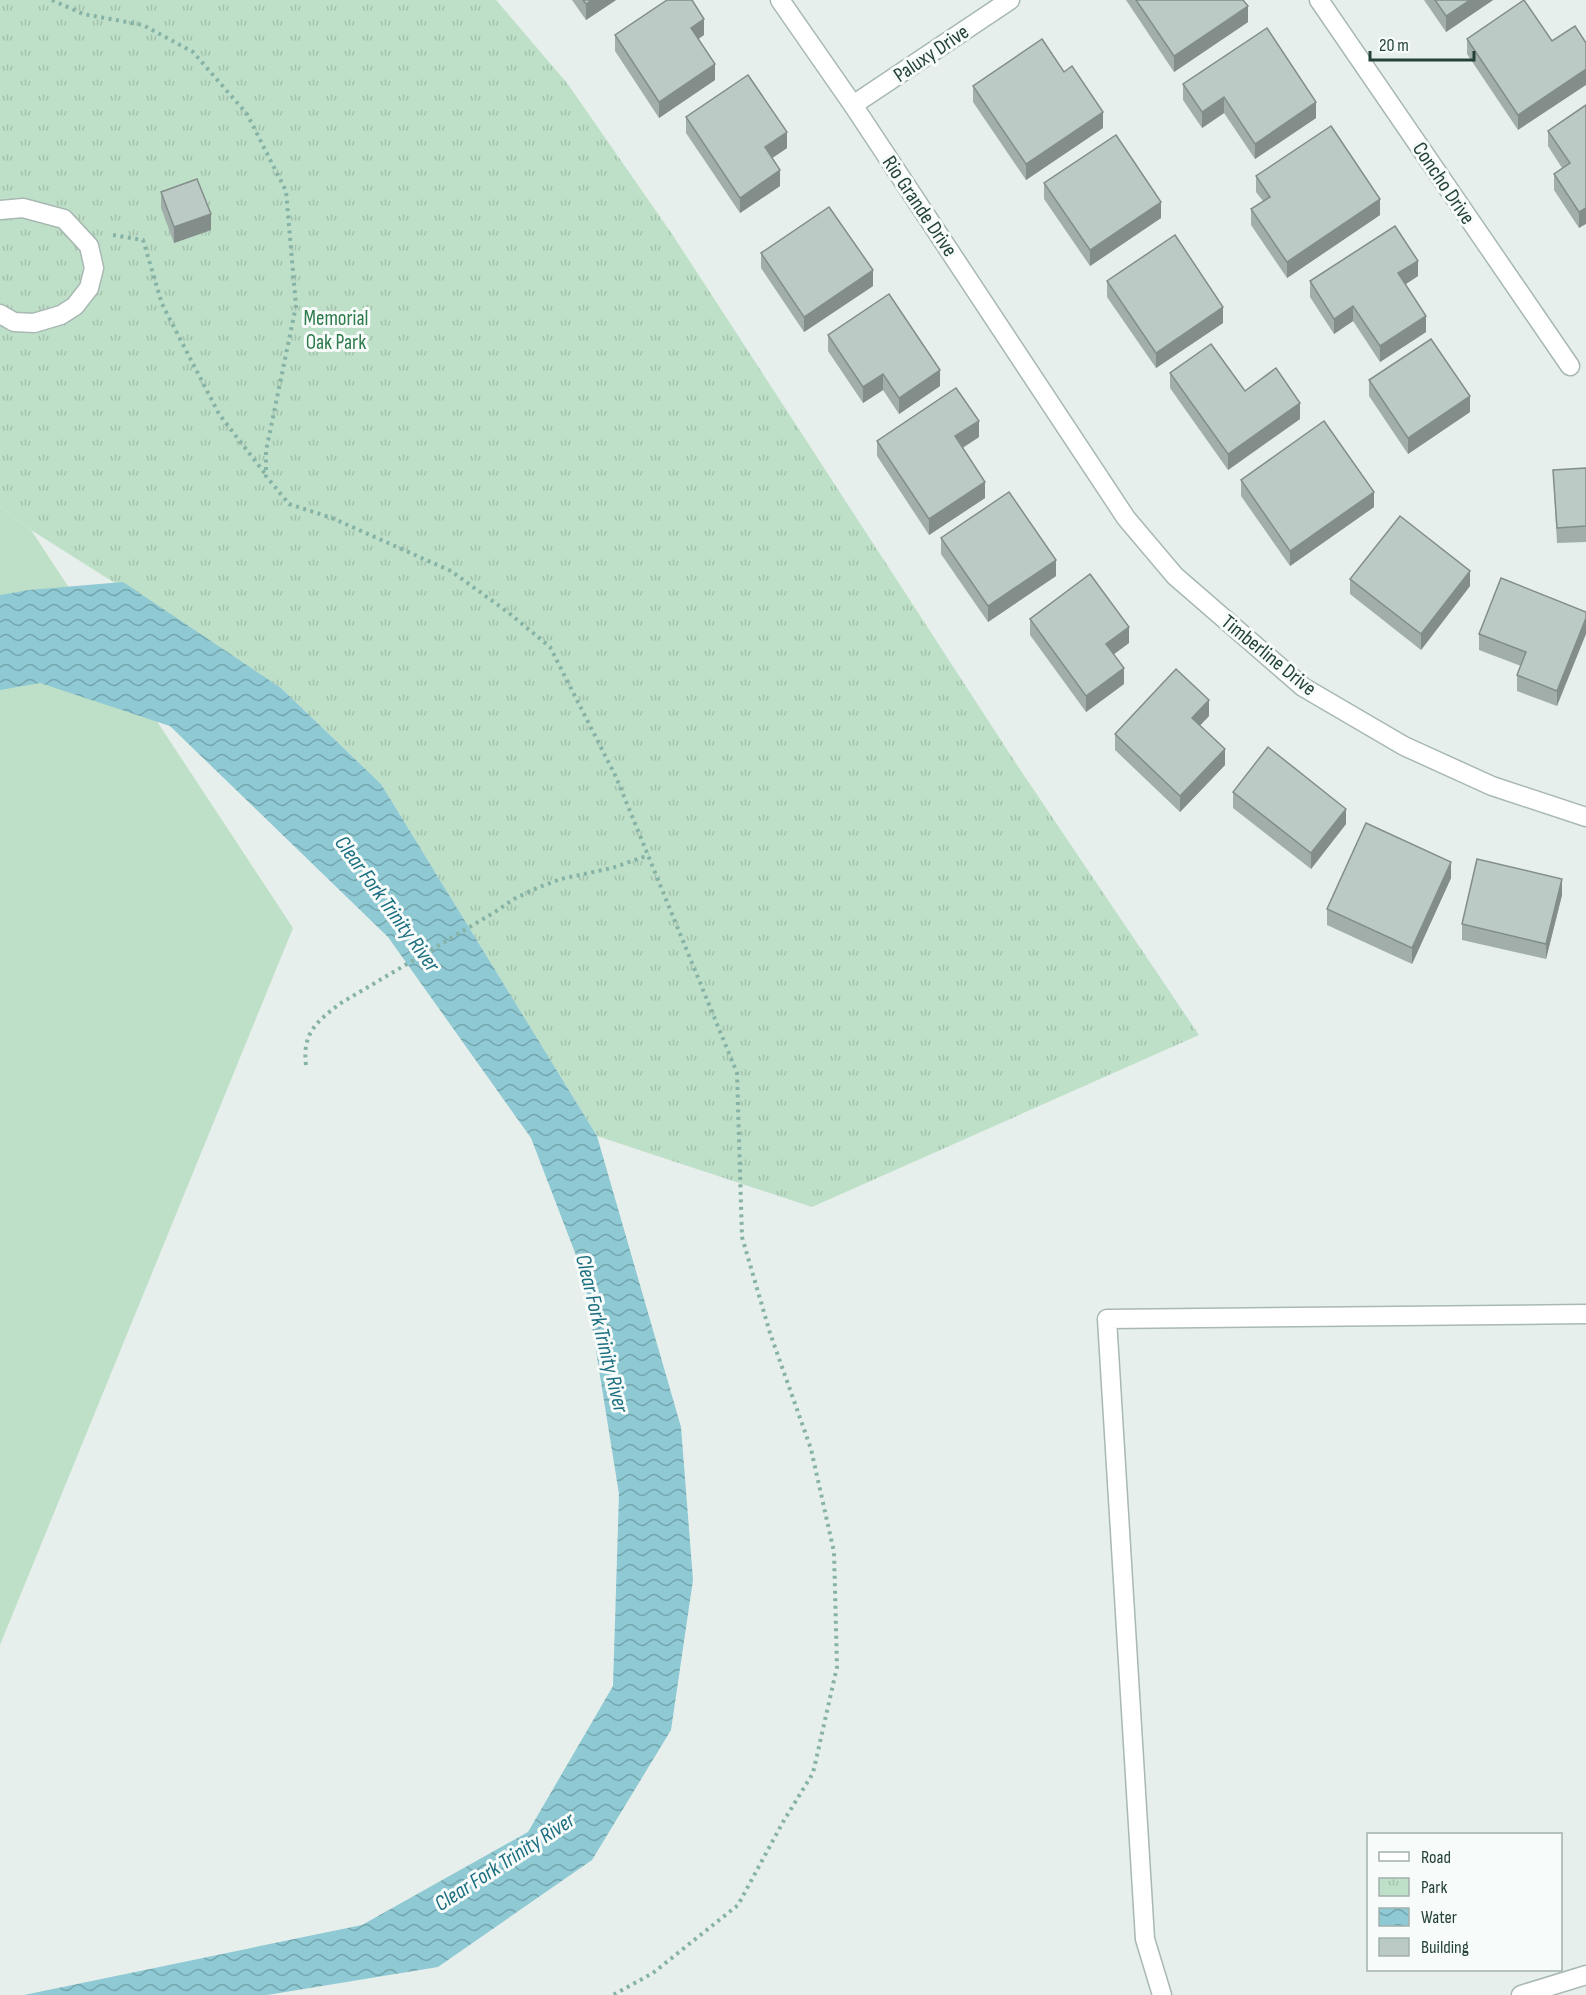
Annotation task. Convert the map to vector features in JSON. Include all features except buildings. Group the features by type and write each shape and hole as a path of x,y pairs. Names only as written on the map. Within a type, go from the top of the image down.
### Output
{"street":[{"name":"Rio Grande Drive","path":"780,0 853,105 1059,414"},
{"name":"Paluxy Drive","path":"853,105 1010,0"},
{"name":"Concho Drive","path":"1319,0 1570,366"},
{"path":"0,210 22,208 63,219 89,246 93,268 89,288 75,306 61,315 34,323 14,322 0,314"},
{"name":"Timberline Drive","path":"1059,414 1126,518 1175,576 1303,687 1404,746 1492,786 1586,817"},
{"path":"1162,1995 1145,1939 1107,1319 1586,1314"},
{"path":"1521,1995 1586,1975"}],"path":[{"path":"52,0 83,14 143,25 193,52 247,114 286,191 296,306 266,451 266,476"},
{"path":"72,228 142,240 162,304 219,414 289,504 332,518 451,571 509,613 550,647 616,777 737,1073 742,1237 770,1333 811,1449 834,1552 837,1667 813,1773 783,1822 738,1905 653,1973 613,1995"},
{"path":"306,1065 304,1051 308,1037 320,1019 341,1003 539,886 649,855"}],"green space":[{"name":"Memorial Oak Park","path":"0,0 496,0 567,83 672,234 1019,768 1199,1035 812,1207 597,1136 381,784 281,688 31,530 0,506"},
{"path":"0,506 31,530 293,928 0,1645"}],"water":[{"name":"Clear Fork Trinity River","path":"123,582 281,688 381,784 597,1136 681,1427 693,1580 671,1730 592,1860 438,1967 267,1995 24,1995 362,1925 528,1832 613,1686 619,1494 584,1276 531,1138 388,937 170,726 40,683 0,690 0,595 29,590"}]}
